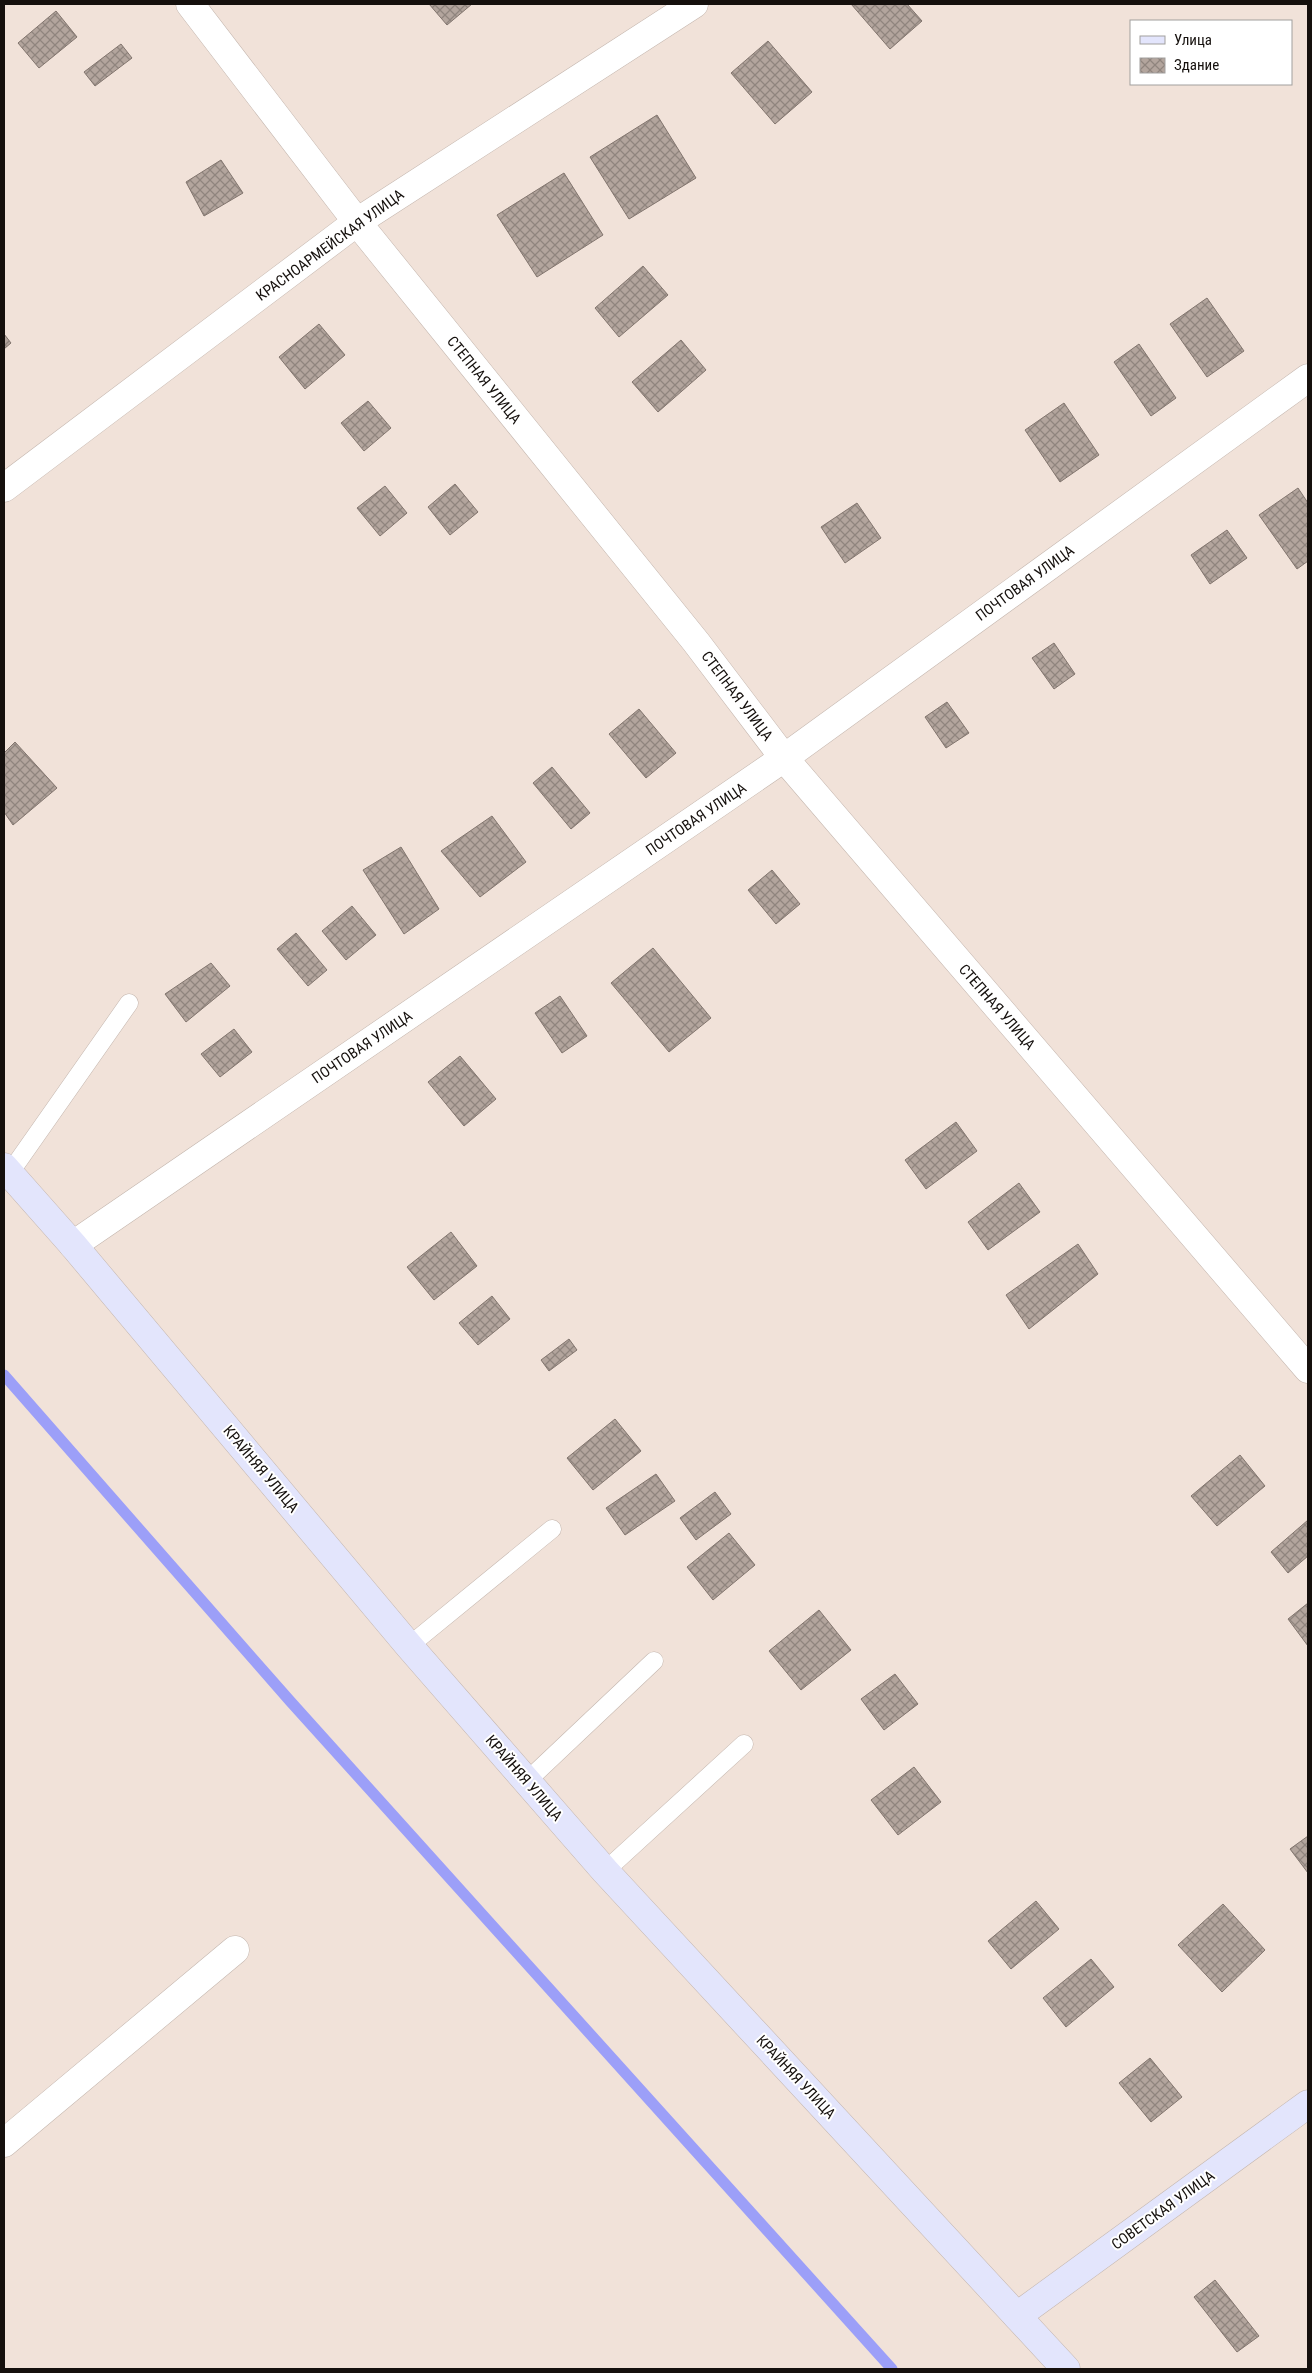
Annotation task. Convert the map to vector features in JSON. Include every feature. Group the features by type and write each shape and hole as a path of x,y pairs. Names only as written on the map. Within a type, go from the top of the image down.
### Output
{"main road":[{"name":"КРАЙНЯЯ УЛИЦА","path":"7,1170 73,1245 409,1646 605,1871 1066,2369"},
{"name":"СОВЕТСКАЯ УЛИЦА","path":"1018,2316 1308,2104"}],"street":[{"name":"СТЕПНАЯ УЛИЦА","path":"190,4 357,222 690,634 784,758 1308,1369"},
{"name":"КРАСНОАРМЕЙСКАЯ УЛИЦА","path":"4,488 357,222 694,4"},
{"name":"ПОЧТОВАЯ УЛИЦА","path":"73,1245 784,758 1308,378"},
{"path":"4,2143 235,1950"}],"lane":[{"path":"7,1170 129,1003"},
{"path":"409,1646 552,1529"},
{"path":"527,1781 654,1660"},
{"path":"605,1871 744,1744"}],"building":[{"path":"429,4 472,4 447,25"},
{"path":"851,4 907,4 922,21 890,49"},
{"path":"56,11 77,37 39,68 18,43"},
{"path":"768,41 812,92 775,124 731,73"},
{"path":"121,44 132,58 95,86 84,72"},
{"path":"657,115 696,178 629,219 590,157"},
{"path":"221,160 243,193 204,216 186,182"},
{"path":"564,173 603,235 537,277 497,215"},
{"path":"643,266 668,295 619,337 595,308"},
{"path":"1207,298 1244,351 1207,377 1170,324"},
{"path":"319,324 345,355 305,389 279,357"},
{"path":"4,334 11,343 4,349"},
{"path":"681,340 706,370 658,412 632,382"},
{"path":"1139,344 1176,398 1151,416 1114,362"},
{"path":"368,401 391,428 364,451 341,423"},
{"path":"1064,403 1099,455 1060,482 1025,430"},
{"path":"455,484 478,512 450,535 428,507"},
{"path":"385,486 407,513 380,536 357,508"},
{"path":"1298,488 1308,503 1308,561 1297,569 1259,515"},
{"path":"857,503 881,538 845,563 821,527"},
{"path":"1227,530 1247,558 1210,584 1191,555"},
{"path":"1054,643 1075,674 1054,689 1032,658"},
{"path":"947,702 969,733 946,748 925,717"},
{"path":"639,709 676,753 646,778 609,734"},
{"path":"15,742 57,788 13,825 4,812 4,753"},
{"path":"552,767 590,813 571,829 533,783"},
{"path":"492,816 526,862 480,897 441,851"},
{"path":"401,847 439,909 404,934 363,870"},
{"path":"772,870 800,904 776,924 748,890"},
{"path":"352,906 376,935 346,960 322,931"},
{"path":"296,933 327,970 308,986 277,949"},
{"path":"653,948 711,1018 669,1052 611,983"},
{"path":"211,963 230,986 186,1022 165,994"},
{"path":"560,996 587,1036 562,1053 535,1013"},
{"path":"234,1029 252,1052 220,1077 201,1054"},
{"path":"460,1056 496,1099 464,1126 428,1082"},
{"path":"956,1122 977,1151 926,1189 905,1160"},
{"path":"1019,1183 1040,1212 988,1250 968,1222"},
{"path":"451,1232 477,1266 434,1300 407,1267"},
{"path":"1078,1244 1098,1274 1029,1329 1006,1295"},
{"path":"492,1296 510,1319 478,1345 459,1323"},
{"path":"569,1339 577,1350 549,1371 541,1360"},
{"path":"615,1419 641,1451 593,1490 567,1458"},
{"path":"1240,1455 1265,1486 1217,1526 1191,1496"},
{"path":"656,1474 675,1501 625,1535 606,1508"},
{"path":"715,1492 731,1514 696,1540 680,1518"},
{"path":"1308,1520 1308,1556 1288,1573 1271,1552"},
{"path":"729,1533 755,1565 713,1600 687,1567"},
{"path":"1308,1603 1308,1646 1288,1619"},
{"path":"819,1610 851,1650 801,1690 769,1651"},
{"path":"895,1674 918,1704 884,1730 861,1699"},
{"path":"914,1767 941,1802 898,1835 871,1800"},
{"path":"1308,1836 1308,1873 1290,1849"},
{"path":"1036,1901 1059,1929 1011,1969 988,1941"},
{"path":"1223,1904 1265,1950 1222,1992 1178,1945"},
{"path":"1091,1959 1114,1987 1066,2027 1043,1998"},
{"path":"1150,2058 1182,2097 1151,2122 1119,2083"},
{"path":"1215,2280 1259,2336 1237,2352 1194,2297"}],"waterway":[{"path":"4,1375 290,1701 892,2369"}]}
